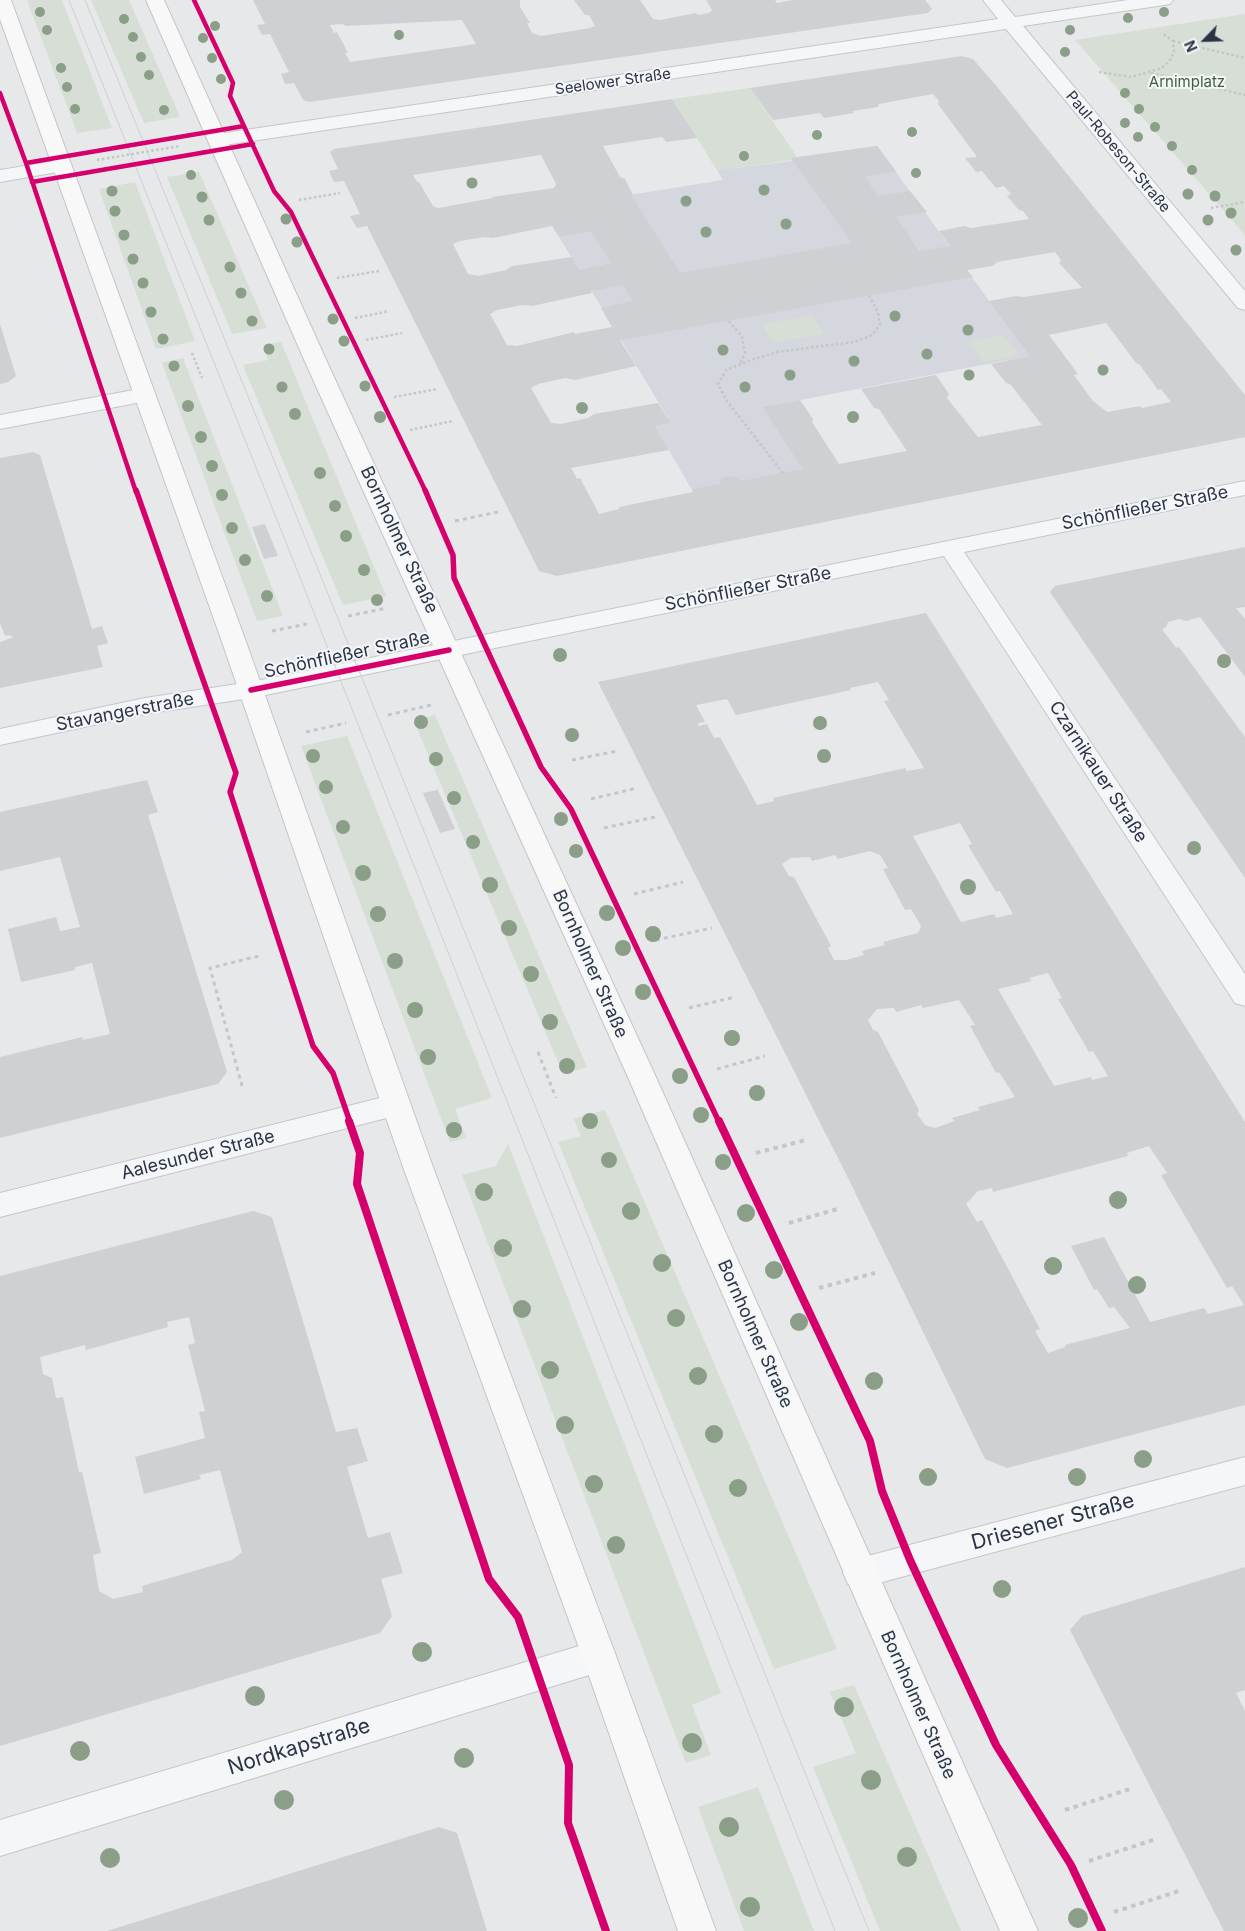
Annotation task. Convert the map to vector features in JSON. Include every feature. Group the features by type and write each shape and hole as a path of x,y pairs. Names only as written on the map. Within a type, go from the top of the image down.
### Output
{"main road":[{"path":"2,0 251,690 396,1105 698,1931"},
{"name":"Bornholmer Straße","path":"155,0 321,373 449,650 641,1076 1019,1931"}],"street":[{"name":"Paul-Robeson-Straße","path":"992,0 1245,304"},
{"name":"Seelower Straße","path":"218,140 1164,0"},
{"path":"0,176 62,166"},
{"path":"0,422 144,395"},
{"name":"Schönfließer Straße","path":"251,690 1245,488"},
{"name":"Czarnikauer Straße","path":"950,548 1245,996"},
{"name":"Stavangerstraße","path":"0,737 145,706 251,690"},
{"name":"Aalesunder Straße","path":"0,1205 396,1105"},
{"name":"Driesener Straße","path":"860,1573 1245,1471"},
{"name":"Nordkapstraße","path":"0,1838 598,1656"}],"path":[{"path":"1161,33 1173,41 1245,58"},
{"path":"1098,72 1132,77 1150,73 1162,68 1172,59 1173,41"},
{"path":"1150,73 1245,95"},
{"path":"62,166 218,140"},
{"path":"299,200 340,193"},
{"path":"1218,207 1245,202"},
{"path":"337,278 379,271"},
{"path":"783,473 726,400 718,384 726,370 740,364 777,352 854,342 872,334 880,325 878,312 869,296"},
{"path":"355,318 389,311"},
{"path":"729,321 742,337 745,353 740,364"},
{"path":"366,340 402,333"},
{"path":"192,353 202,378"},
{"path":"394,397 438,388"},
{"path":"410,430 453,421"},
{"path":"454,521 498,512"},
{"path":"348,616 393,606"},
{"path":"264,633 307,624"},
{"path":"388,714 435,704"},
{"path":"298,734 346,723"},
{"path":"572,760 617,751"},
{"path":"590,799 637,788"},
{"path":"604,828 655,817"},
{"path":"634,894 684,882"},
{"path":"656,940 712,928"},
{"path":"242,1086 210,968 259,956"},
{"path":"689,1008 735,997"},
{"path":"538,1052 556,1098"},
{"path":"717,1068 764,1056"},
{"path":"756,1153 806,1140"},
{"path":"789,1223 841,1208"},
{"path":"819,1288 875,1273"},
{"path":"1065,1810 1130,1788"},
{"path":"1089,1861 1156,1838"},
{"path":"1114,1912 1179,1891"}],"shaded area":[{"path":"877,146 1029,356 764,407 833,520 722,542 655,426 671,423 552,225 598,200 723,180 717,170 792,161 791,158"}],"green space":[{"path":"27,0 62,0 112,128 77,133"},
{"path":"91,0 129,0 180,117 144,123"},
{"name":"Arnimplatz","path":"1245,14 1245,235 1075,40"},
{"path":"750,88 797,157 792,158 793,160 717,170 672,99"},
{"path":"199,172 267,328 232,334 167,177"},
{"path":"135,182 195,341 156,349 99,189"},
{"path":"812,315 825,334 774,343 761,324"},
{"path":"1004,335 1019,355 983,362 968,341"},
{"path":"281,342 386,596 343,605 243,365 268,360 263,345"},
{"path":"183,358 283,616 257,621 162,363"},
{"path":"435,715 587,1067 563,1074 414,721"},
{"path":"347,736 492,1098 455,1109 466,1138 450,1142 301,746"},
{"path":"605,1110 837,1649 774,1669 558,1142 581,1136 574,1119"},
{"path":"508,1144 721,1693 692,1705 711,1755 686,1763 462,1175 496,1166"},
{"path":"854,1685 961,1931 880,1931 813,1767 856,1753 830,1692"},
{"path":"758,1787 814,1931 744,1931 698,1807"}],"building":[{"path":"253,0 520,0 520,7 530,23 527,23 532,33 541,36 595,26 589,15 585,15 574,0 640,0 653,19 660,20 696,13 698,15 709,13 712,10 706,0 775,0 777,3 793,0 925,0 932,9 928,13 309,102 303,100 294,83 285,84 281,74 289,72 270,34 262,35 257,25 265,24","holes":["462,20 476,44 350,62 345,53 348,53 337,32 334,33 330,25 343,24 346,26"]},
{"path":"962,56 973,59 1245,395 1245,437 557,576 539,571 367,226 357,228 350,216 360,214 344,181 334,182 329,171 338,169 330,152 334,149 672,99 697,138 666,142 662,137 603,146 620,177 625,179 633,195 631,195 680,273 852,243 791,158 877,146 896,171 865,177 878,196 910,191 927,212 896,217 919,251 950,246 939,231 964,226 971,228 1029,219 1007,196 1011,194 1004,186 996,188 982,171 976,172 965,158 977,157 938,104 939,101 933,94 879,104 878,107 824,118 820,113 773,120 750,88","holes":["541,155 556,184 554,188 492,197 438,208 433,206 413,175","552,226 559,237 591,231 611,263 579,270 572,257 512,266 506,270 478,276 468,274 453,244 484,237 493,238","1055,252 1061,260 1059,263 1082,288 989,301 1029,356 991,364 1006,383 1011,385 1042,425 978,437 947,398 949,394 936,375 861,389 874,408 879,409 907,451 839,464 800,400 763,407 802,469 741,481 735,477 728,476 721,478 720,484 692,489 693,492 619,507 619,509 599,514 580,478 577,479 571,468 669,450 655,426 671,423 658,403 594,414 588,418 561,424 551,423 531,388 538,384 565,378 575,380 636,366 620,340 973,277 967,270 993,266 997,262","623,285 633,301 601,308 612,327 575,334 574,332 517,346 507,345 490,314 497,310 522,305 532,306 592,293 591,291","1106,323 1158,390 1161,389 1171,402 1107,412 1093,401 1074,375 1078,374 1049,335"]},
{"path":"0,324 16,376 8,382 0,384"},
{"path":"33,452 40,455 92,629 102,626 108,643 97,646 103,667 0,688 0,642 14,637 5,636 0,623 0,458"},
{"path":"265,524 278,556 264,559 252,527"},
{"path":"1245,547 1245,607 1236,608 1245,619 1245,677 1200,617 1186,621 1179,619 1168,622 1166,627 1162,629 1176,648 1179,647 1245,737 1245,878 1050,592 1055,586"},
{"path":"926,613 1245,1122 1245,1405 1007,1468 985,1459 850,1182 598,682","holes":["878,682 889,700 884,701 924,768 907,771 905,768 773,798 774,801 757,805 720,737 714,738 707,724 699,726 698,723 705,722 696,705 727,699 736,715 851,690 850,688","960,823 972,844 968,845 996,892 1000,891 1013,914 996,918 994,914 961,922 913,836","870,851 880,855 888,868 883,869 905,910 911,909 921,926 918,933 883,942 885,945 862,951 864,955 846,960 834,960 828,948 831,946 794,877 789,876 782,864 791,858 810,857 812,861 835,855 838,859","1048,973 1062,998 1058,999 1089,1052 1093,1051 1108,1076 1092,1080 1091,1077 1054,1086 998,989 1032,981 1029,978","959,1000 975,1025 970,1026 996,1073 999,1072 1015,1097 978,1107 980,1110 952,1118 955,1121 935,1128 925,1125 917,1114 919,1110 878,1032 873,1030 868,1020 877,1009 894,1008 896,1012 921,1005 923,1008","1149,1146 1167,1173 1161,1175 1227,1288 1232,1286 1244,1305 1208,1314 1204,1308 1150,1322 1104,1237 1071,1246 1094,1290 1097,1289 1109,1308 1114,1307 1130,1328 1065,1345 1065,1347 1048,1353 1035,1331 1040,1329 982,1220 977,1222 966,1204 978,1191 992,1188 993,1192 1128,1156 1127,1153"]},
{"path":"147,780 158,812 148,815 227,1072 218,1084 0,1138 0,1057 82,1037 83,1040 110,1034 92,963 75,967 75,970 21,982 8,929 56,917 60,931 80,927 60,857 0,871 0,812"},
{"path":"438,790 455,829 440,833 423,793"},
{"path":"253,1211 272,1217 336,1432 357,1428 368,1461 347,1467 368,1538 390,1532 403,1573 381,1579 392,1616 380,1633 0,1746 0,1276","holes":["189,1317 195,1343 188,1345 205,1411 199,1412 205,1438 135,1457 144,1494 201,1479 199,1475 220,1470 242,1552 232,1560 142,1586 143,1592 113,1599 99,1591 93,1555 101,1553 82,1472 79,1472 63,1397 56,1398 52,1378 43,1374 40,1357 85,1345 86,1350 168,1327 167,1322"]},
{"path":"1245,1567 1245,1690 1236,1693 1245,1711 1245,1931 1224,1931 1070,1630 1082,1616"},
{"path":"439,1827 457,1833 487,1931 107,1931"}],"tram line":[{"path":"69,0 297,570 835,1931"},
{"path":"85,0 241,379 869,1931"}],"cycle path":[{"path":"194,0 233,83 230,96 274,191 291,212 434,509 453,555 454,578 541,767 571,809 870,1441 882,1491 910,1560 996,1745 1071,1865 1102,1931"},
{"path":"0,93 26,163 105,402 236,773 230,792 313,1046 333,1073 360,1153 357,1184 489,1579 518,1617 569,1765 568,1823 606,1931"},
{"path":"26,163 244,126"},
{"path":"32,182 253,144"},
{"path":"251,690 449,650"}]}
